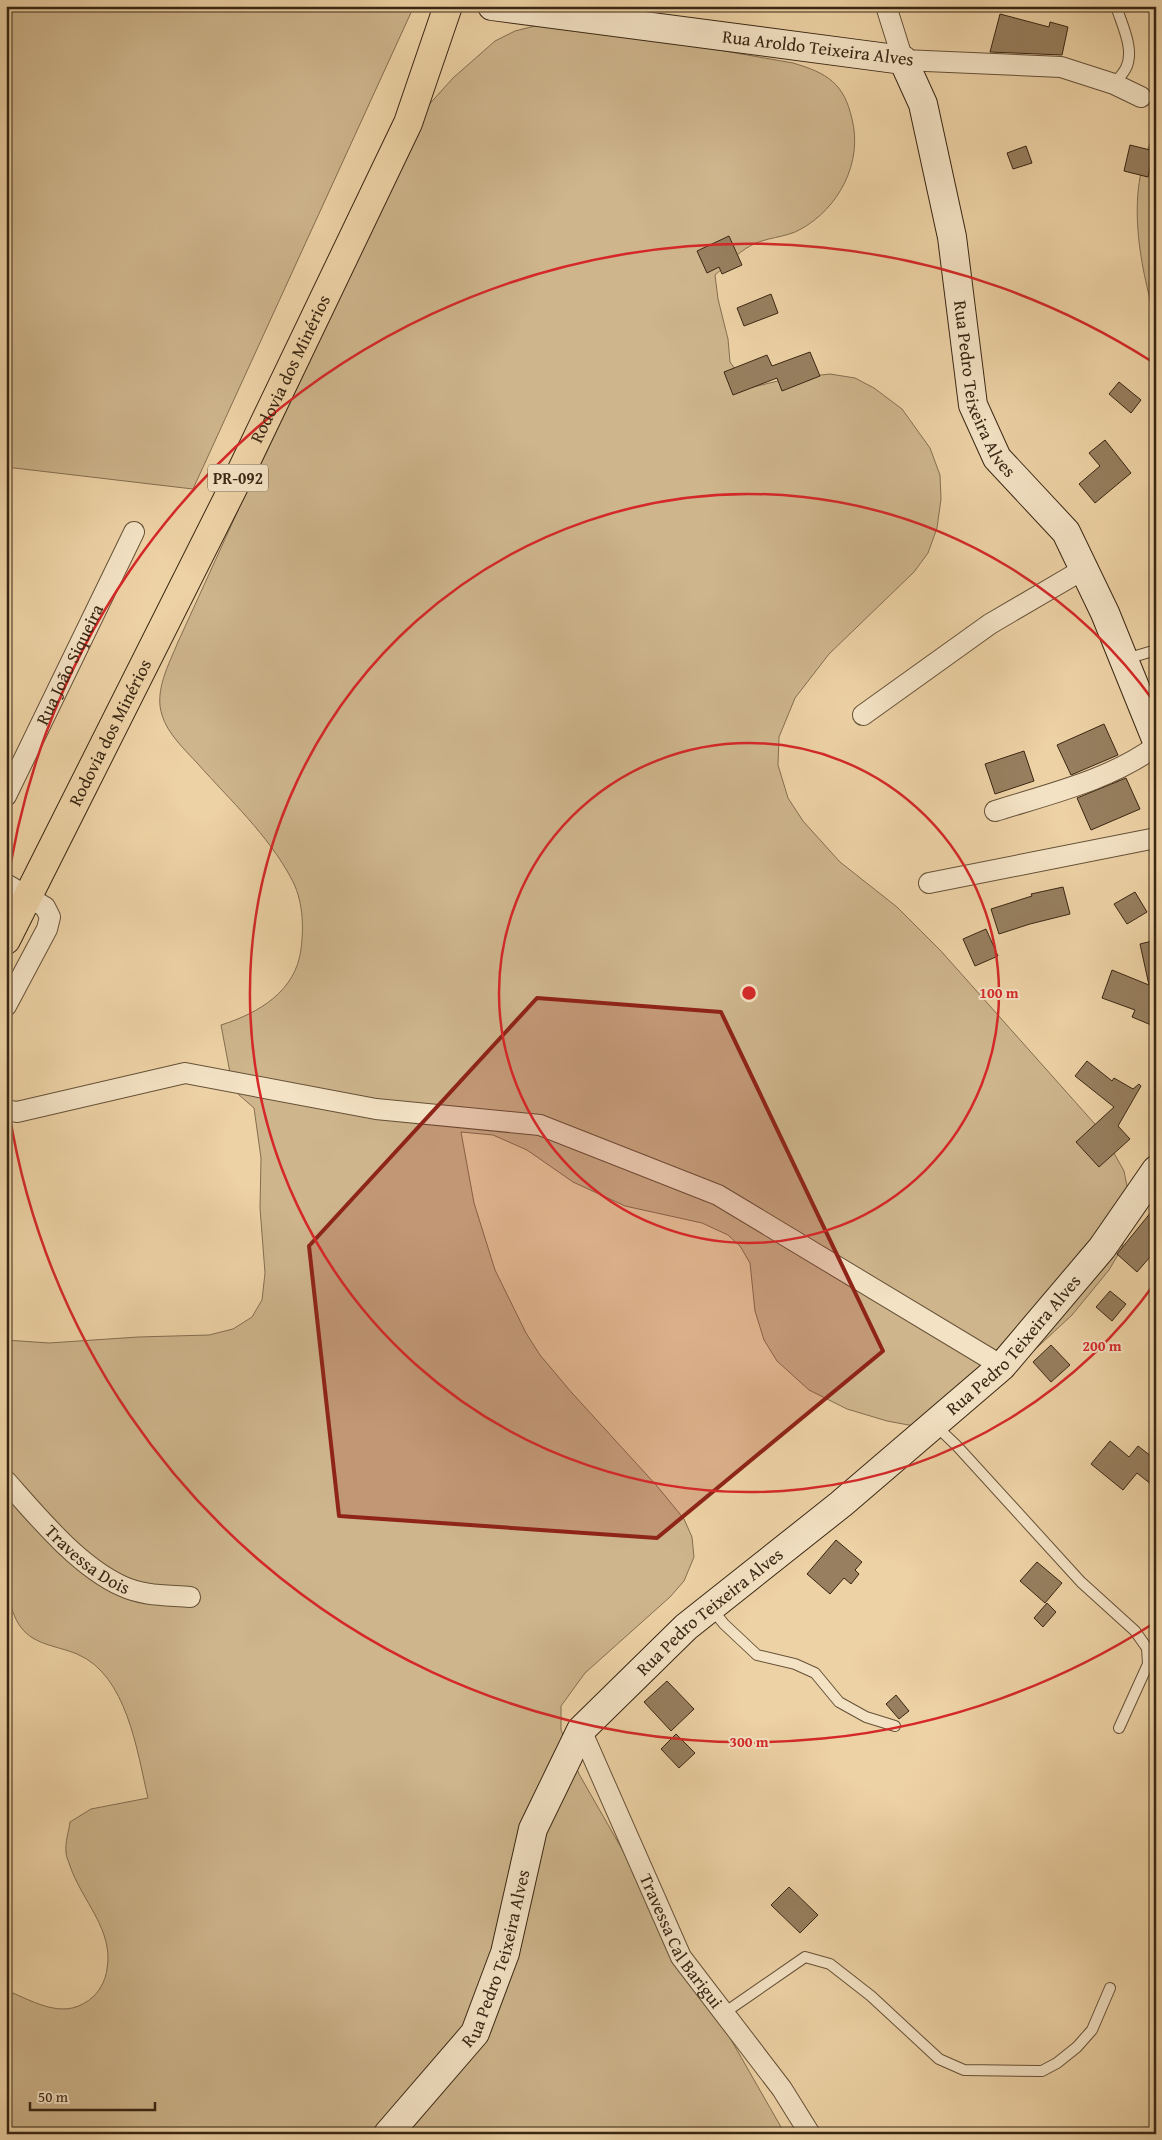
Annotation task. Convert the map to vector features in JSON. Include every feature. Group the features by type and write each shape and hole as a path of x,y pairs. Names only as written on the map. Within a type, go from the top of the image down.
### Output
{"main road":[{"name":"Rodovia dos Minérios","path":"6,940 17,890 239,476 408,123 448,6"}],"street":[{"name":"Rua Aroldo Teixeira Alves","path":"492,6 903,60 1062,67 1114,84 1141,97"},
{"name":"Rua Pedro Teixeira Alves","path":"886,6 903,60 923,104 952,237 973,405 997,458 1066,532 1124,660 1156,739"},
{"name":"Rua João Siqueira","path":"6,796 134,532"},
{"path":"864,716 990,624 1084,570"},
{"path":"995,811 1079,785 1138,759 1156,746"},
{"path":"928,883 1156,838"},
{"path":"6,1006 47,930 50,917 46,907 17,890"},
{"path":"6,1110 17,1112 185,1073 376,1110 540,1125 718,1195 1002,1366"},
{"name":"Rua Pedro Teixeira Alves","path":"388,2134 475,2033 505,1952 533,1829 581,1730 686,1626 841,1504 1002,1366 1102,1248 1156,1170"},
{"name":"Travessa Dois","path":"6,1481 81,1560 122,1586 148,1594 190,1597"},
{"name":"Travessa Cal Barigui","path":"581,1730 681,1957 782,2089 810,2134"}],"lane":[{"path":"1114,84 1126,69 1130,57 1128,43 1116,6"},
{"path":"1124,660 1156,650"},
{"path":"934,1424 957,1446 1081,1582 1135,1631 1147,1648 1148,1664 1119,1728"},
{"path":"711,1607 724,1624 757,1656 795,1664 815,1673 839,1702 866,1717 895,1726"},
{"path":"724,2013 805,1957 830,1964 871,1996 940,2059 964,2070 1042,2071 1057,2063 1077,2048 1092,2030 1110,1988"}],"highlighted area":[{"path":"537,998 721,1012 883,1351 657,1538 339,1516 309,1246"}],"shaded area":[{"path":"6,6 414,6 193,489 6,467"},
{"path":"543,24 593,28 793,63 815,71 832,81 844,96 849,107 855,135 854,151 851,167 837,196 815,220 795,232 750,246 715,275 718,299 728,339 730,362 749,388 786,379 830,374 855,378 874,388 902,409 930,448 940,475 941,499 937,528 928,553 914,572 829,654 795,698 779,737 778,765 788,798 803,821 840,862 897,907 941,951 1102,1132 1124,1171 1130,1201 1129,1221 1122,1248 1109,1270 1072,1315 983,1398 914,1426 887,1421 847,1409 809,1390 777,1361 764,1340 755,1311 750,1263 740,1246 728,1235 702,1223 625,1206 573,1182 527,1150 493,1135 461,1132 474,1203 495,1270 526,1333 540,1355 572,1393 657,1486 684,1519 692,1537 694,1557 684,1581 670,1597 585,1673 561,1706 561,1730 579,1774 785,2134 6,2134 6,1990 51,2008 73,2008 94,1996 101,1987 106,1972 108,1955 102,1928 75,1879 66,1856 70,1822 91,1809 148,1798 134,1737 127,1716 119,1696 108,1679 94,1664 77,1654 44,1643 30,1636 23,1630 13,1613 7,1589 5,1563 6,1526 10,1506 9,1491 6,1486 6,1340 49,1343 138,1337 209,1335 233,1329 252,1317 262,1300 265,1273 260,1208 261,1158 254,1108 238,1094 231,1078 221,1025 262,1007 284,988 298,964 301,949 302,913 298,895 291,878 282,862 260,833 172,735 162,715 160,706 161,687 178,642 410,134 425,109 453,78 495,41 515,31"},
{"path":"1156,132 1156,321 1140,250 1137,201 1140,177 1146,154"}],"building":[{"path":"1000,14 1049,27 1050,22 1068,27 1062,55 990,52"},
{"path":"1130,145 1154,151 1148,177 1124,171"},
{"path":"1026,146 1032,163 1013,169 1007,153"},
{"path":"729,236 742,265 722,274 719,267 707,273 697,251"},
{"path":"771,294 778,313 744,326 737,308"},
{"path":"810,352 820,376 782,391 777,378 733,395 724,372 767,355 772,366"},
{"path":"1119,382 1141,400 1131,413 1109,394"},
{"path":"1105,440 1131,473 1095,503 1079,484 1100,466 1089,453"},
{"path":"1104,724 1118,755 1071,775 1057,745"},
{"path":"1024,751 1034,781 995,794 985,764"},
{"path":"1126,778 1140,809 1091,830 1077,798"},
{"path":"1063,887 1070,914 999,934 991,909 1032,896 1031,894"},
{"path":"1135,892 1147,912 1127,924 1114,904"},
{"path":"986,929 998,956 975,966 963,939"},
{"path":"1156,940 1156,1027 1132,1017 1135,1010 1102,998 1112,970 1149,985 1140,944"},
{"path":"1087,1061 1112,1081 1114,1078 1133,1089 1139,1084 1141,1086 1118,1126 1130,1139 1099,1167 1076,1142 1114,1107 1075,1076"},
{"path":"1156,1206 1156,1250 1137,1272 1117,1254"},
{"path":"1110,1291 1126,1304 1112,1321 1096,1307"},
{"path":"1051,1345 1070,1365 1051,1382 1033,1362"},
{"path":"1110,1441 1129,1457 1138,1446 1156,1460 1156,1488 1137,1473 1123,1490 1091,1464"},
{"path":"836,1540 862,1562 855,1570 859,1574 851,1584 844,1578 830,1594 807,1574"},
{"path":"1037,1562 1062,1583 1045,1603 1020,1581"},
{"path":"1047,1603 1056,1612 1043,1627 1034,1618"},
{"path":"667,1681 694,1709 671,1731 644,1702"},
{"path":"896,1695 909,1711 899,1719 886,1704"},
{"path":"676,1734 695,1753 679,1768 661,1749"},
{"path":"789,1887 818,1915 800,1933 771,1905"}]}
